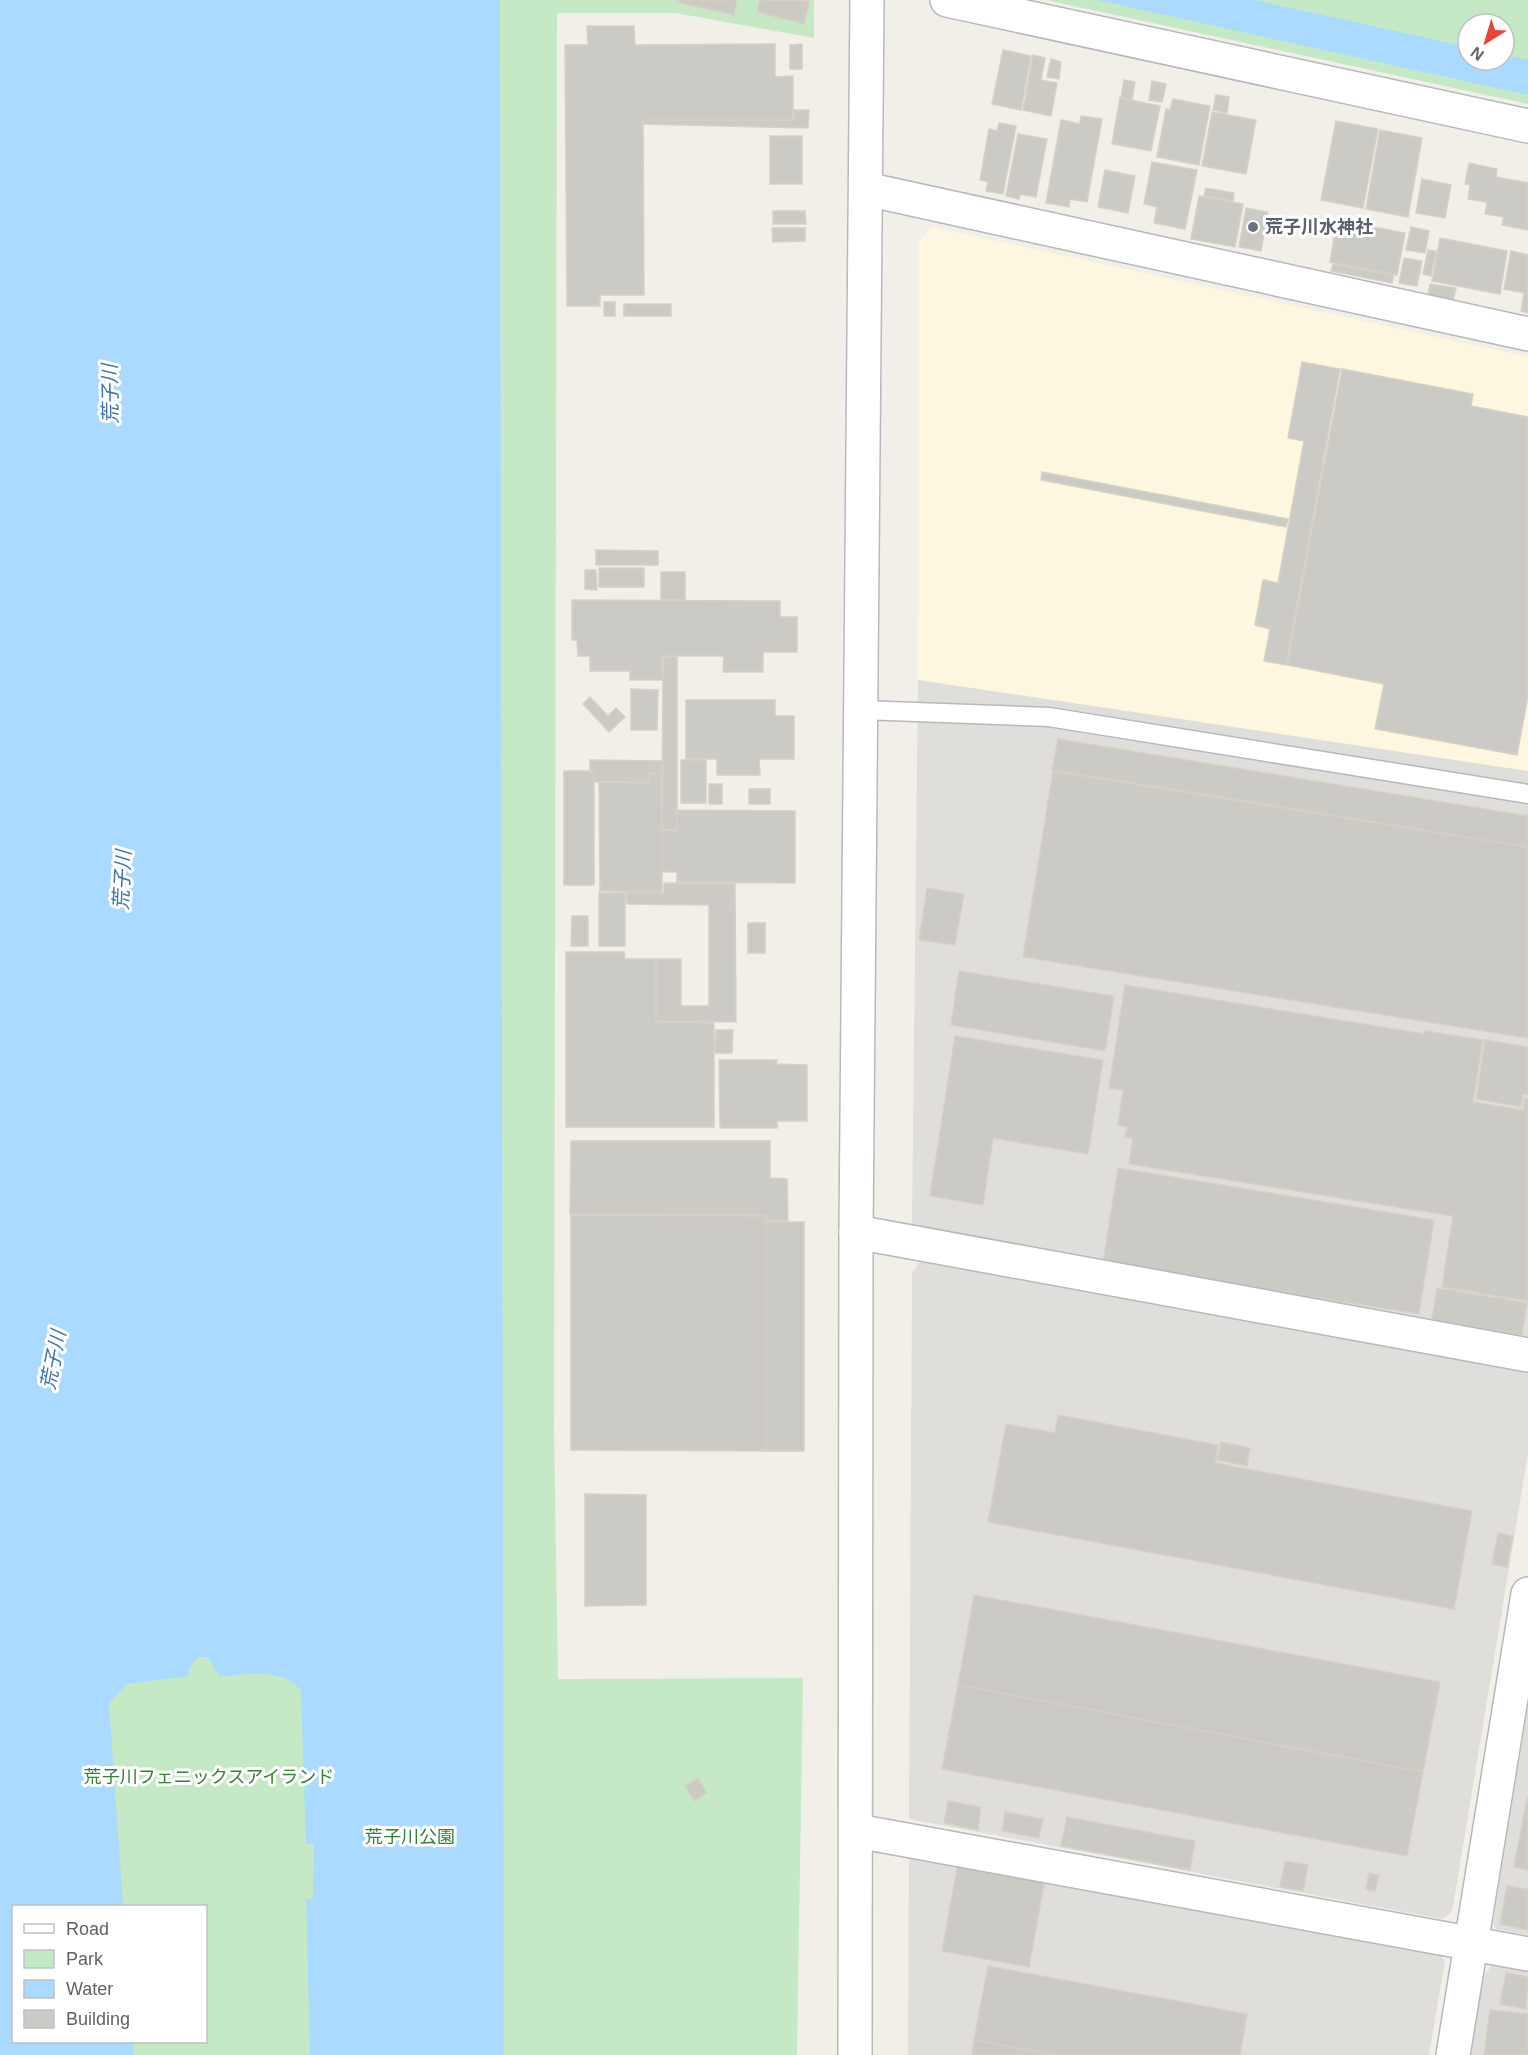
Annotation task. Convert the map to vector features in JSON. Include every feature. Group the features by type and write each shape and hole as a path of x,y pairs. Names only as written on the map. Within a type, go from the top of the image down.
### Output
{"street":[{"path":"855,2055 856,1232 867,0"},
{"path":"947,0 1528,126"},
{"path":"866,189 1528,334"},
{"path":"856,1232 1528,1355"},
{"path":"1453,2055 1528,1594"},
{"path":"857,1831 1528,1954"}],"lane":[{"path":"861,710 1049,717 1528,794"}],"shaded area":[{"path":"933,227 1528,357 1528,771 918,680 919,242"},
{"path":"918,680 1528,771 1528,1340 912,1226"},
{"path":"921,1260 1528,1371 1528,1454 1452,1912 1442,1919 909,1819 912,1273"},
{"path":"1528,1707 1528,1935 1496,1929 1493,1923"},
{"path":"909,1851 1436,1949 1445,1961 1429,2055 908,2055"},
{"path":"1497,1960 1528,1966 1528,2055 1471,2055 1483,1976"}],"green space":[{"name":"荒子川公園","path":"500,0 814,0 814,38 676,13 557,13 554,1430 558,1679 803,1678 797,2055 0,2055 0,1919 109,1703 127,1684 502,1460"},
{"path":"1046,0 1528,0 1528,104"}],"water":[{"name":"荒子川","path":"0,0 500,0 504,2055 310,2055 306,1899 313,1899 314,1844 306,1844 301,1690 292,1682 273,1675 219,1676 208,1657 198,1657 191,1665 188,1676 127,1684 109,1703 123,1905 12,1905 12,2043 133,2043 134,2055 0,2055"},
{"path":"1097,0 1254,0 1456,44 1456,72 1516,72 1516,58 1528,60 1528,95"}],"building":[{"path":"678,0 737,0 734,15 677,2"},
{"path":"760,0 810,1 804,24 757,12"},
{"path":"587,26 634,26 635,45 775,44 775,77 793,76 793,120 643,120 644,295 600,295 600,306 567,306 565,45 588,45"},
{"path":"802,44 802,69 790,69 790,45"},
{"path":"1003,50 1031,56 1021,110 992,104"},
{"path":"1033,55 1045,58 1041,80 1057,83 1051,116 1023,110"},
{"path":"1051,59 1061,62 1059,79 1047,77"},
{"path":"1124,80 1135,82 1132,100 1121,98"},
{"path":"1152,81 1166,84 1162,102 1149,100"},
{"path":"1216,95 1229,97 1227,113 1213,110"},
{"path":"1120,98 1160,106 1151,151 1112,144"},
{"path":"1173,99 1210,106 1199,165 1157,157 1166,109 1170,110"},
{"path":"794,110 809,110 808,128 643,124 644,120 794,120"},
{"path":"1212,112 1256,120 1246,174 1202,166"},
{"path":"1081,116 1102,119 1087,202 1070,199 1069,207 1046,203 1061,120 1080,124"},
{"path":"1336,121 1378,129 1363,208 1321,200"},
{"path":"999,123 1016,126 1003,194 986,191 988,182 980,180 989,129 997,131"},
{"path":"1380,130 1422,138 1408,217 1366,209"},
{"path":"1018,134 1047,139 1036,197 1020,194 1019,199 1006,196"},
{"path":"770,136 802,136 802,184 770,184"},
{"path":"1152,162 1197,170 1185,229 1154,223 1157,207 1144,204"},
{"path":"1469,163 1497,169 1496,177 1528,183 1528,230 1502,225 1504,217 1485,214 1487,202 1468,199 1470,185 1465,184"},
{"path":"1105,170 1135,176 1128,213 1098,207"},
{"path":"1422,179 1451,185 1445,218 1416,213"},
{"path":"1206,188 1234,193 1233,201 1204,196"},
{"path":"1199,196 1243,204 1235,247 1191,239"},
{"path":"1246,208 1268,212 1261,251 1239,247"},
{"path":"773,211 805,211 806,224 773,224"},
{"path":"1337,220 1405,233 1397,275 1330,262"},
{"path":"1411,227 1429,231 1425,253 1406,250"},
{"path":"772,228 805,228 805,241 773,242"},
{"path":"1440,238 1507,251 1500,294 1432,281"},
{"path":"1428,250 1436,251 1431,276 1423,274"},
{"path":"1511,251 1528,255 1528,313 1521,311 1524,293 1504,289"},
{"path":"1404,258 1422,261 1417,286 1399,283"},
{"path":"1333,264 1394,275 1392,283 1331,271"},
{"path":"1430,284 1456,288 1453,300 1428,295"},
{"path":"604,302 615,302 615,316 604,316"},
{"path":"624,304 671,304 671,316 624,316"},
{"path":"1302,362 1340,369 1286,665 1264,661 1270,629 1255,625 1263,580 1278,583 1304,441 1288,438"},
{"path":"1342,369 1473,394 1471,406 1528,417 1528,696 1517,755 1375,729 1384,684 1287,665"},
{"path":"1042,472 1288,519 1286,527 1041,480"},
{"path":"596,550 658,551 658,565 596,565"},
{"path":"599,568 644,568 644,587 599,587"},
{"path":"585,570 596,570 597,590 585,589"},
{"path":"661,572 685,572 685,600 661,600"},
{"path":"572,600 780,601 780,617 797,617 797,652 763,652 763,672 723,672 724,656 662,656 662,680 630,680 630,671 590,671 590,656 578,656 577,640 572,640"},
{"path":"663,657 677,657 677,830 662,830"},
{"path":"631,689 658,690 657,730 631,730"},
{"path":"590,697 608,716 616,708 625,717 609,732 583,704"},
{"path":"686,700 775,700 775,716 794,716 794,759 759,759 760,775 717,775 717,759 686,759"},
{"path":"1058,739 1528,816 1528,847 1052,770"},
{"path":"590,760 662,761 662,773 648,773 648,782 594,782 594,771 590,770"},
{"path":"681,760 706,760 706,803 681,803"},
{"path":"564,771 594,771 594,885 564,885"},
{"path":"1053,771 1528,847 1528,1038 1023,957"},
{"path":"649,773 662,773 662,892 600,891 599,782 649,783"},
{"path":"709,784 722,784 722,804 709,804"},
{"path":"749,789 770,789 770,804 749,804"},
{"path":"677,810 795,811 795,883 677,882 677,872 662,872 662,830 677,831"},
{"path":"664,883 735,884 736,1022 656,1021 656,959 681,959 681,1006 709,1006 709,905 627,904 626,893 664,893"},
{"path":"927,888 964,894 955,945 919,940"},
{"path":"599,893 625,893 625,946 599,946"},
{"path":"572,916 588,916 588,946 571,946"},
{"path":"748,923 765,923 765,953 748,953"},
{"path":"566,952 624,952 625,959 656,959 656,1022 714,1023 714,1127 566,1127"},
{"path":"959,971 1114,996 1105,1051 951,1025"},
{"path":"1125,985 1424,1034 1425,1031 1483,1040 1473,1102 1523,1110 1525,1098 1528,1099 1528,1301 1442,1287 1453,1216 1129,1164 1133,1138 1125,1137 1127,1127 1118,1125 1123,1090 1109,1088"},
{"path":"716,1030 733,1030 732,1053 715,1053"},
{"path":"955,1036 1103,1060 1088,1154 993,1138 983,1205 930,1196"},
{"path":"1485,1040 1528,1047 1528,1095 1523,1094 1521,1107 1476,1099"},
{"path":"719,1060 777,1060 776,1064 807,1065 807,1121 777,1121 777,1128 720,1128"},
{"path":"571,1141 770,1141 770,1178 787,1179 788,1221 766,1221 766,1215 570,1214"},
{"path":"1118,1168 1434,1220 1419,1314 1103,1263"},
{"path":"571,1215 766,1216 766,1451 571,1450"},
{"path":"766,1222 804,1222 804,1451 766,1451"},
{"path":"1437,1288 1527,1303 1522,1335 1432,1320"},
{"path":"1058,1415 1218,1445 1215,1463 1472,1511 1454,1609 988,1522 1006,1424 1055,1433"},
{"path":"1221,1442 1250,1448 1247,1466 1217,1460"},
{"path":"585,1494 646,1495 646,1605 585,1606"},
{"path":"1498,1533 1513,1536 1507,1567 1492,1564"},
{"path":"974,1595 1440,1682 1423,1772 958,1685"},
{"path":"958,1685 1423,1772 1407,1856 942,1769"},
{"path":"698,1778 707,1793 694,1801 685,1786"},
{"path":"1528,1798 1528,1870 1514,1867"},
{"path":"948,1801 981,1807 978,1830 944,1823"},
{"path":"1005,1812 1043,1819 1039,1838 1002,1831"},
{"path":"1067,1817 1195,1841 1190,1870 1061,1846"},
{"path":"1285,1861 1308,1865 1303,1891 1280,1887"},
{"path":"958,1863 1045,1879 1029,1967 942,1951"},
{"path":"1369,1873 1379,1875 1375,1891 1366,1889"},
{"path":"1507,1886 1528,1889 1528,1930 1500,1924"},
{"path":"988,1966 1247,2014 1240,2055 1057,2055 974,2040"},
{"path":"1506,1973 1528,1977 1526,2009 1500,2004"},
{"path":"1490,2010 1528,2014 1528,2055 1484,2055"},
{"path":"974,2040 1056,2055 972,2055"}],"place":[{"name":"荒子川水神社","path":"1253,227"}],"park label":[{"name":"荒子川フェニックスアイランド","path":"209,1777"}]}
